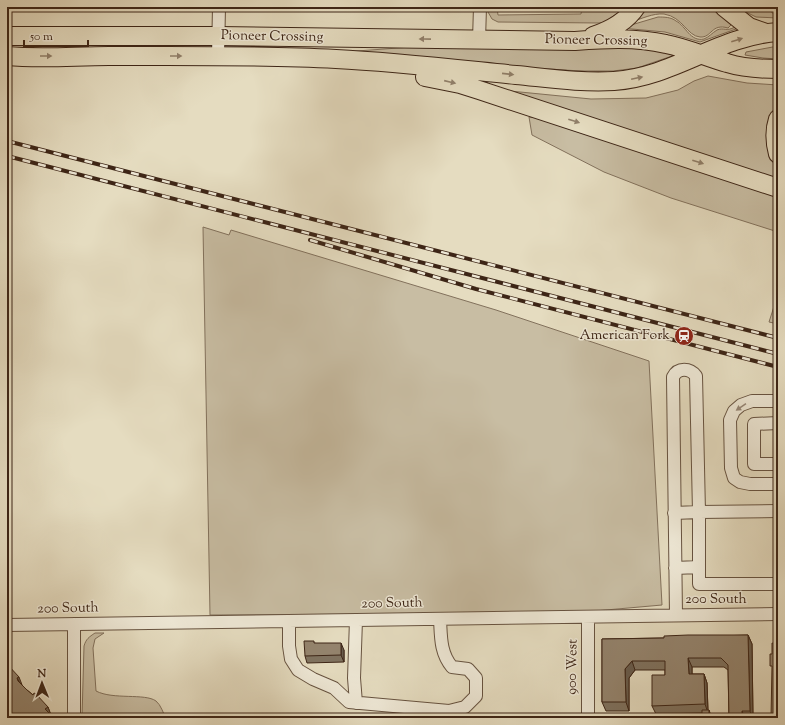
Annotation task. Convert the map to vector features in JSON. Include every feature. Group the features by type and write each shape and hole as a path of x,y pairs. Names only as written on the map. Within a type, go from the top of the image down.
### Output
{"highway":[{"path":"575,41 595,36 614,28 627,19 636,7"},
{"path":"724,7 749,27 772,33"},
{"path":"700,54 736,40 772,33"},
{"name":"Pioneer Crossing","path":"7,36 218,36 575,41 614,39 642,40 668,44 700,54"},
{"name":"Pioneer Crossing","path":"7,56 308,57 363,60 600,82 622,80 654,74 700,54"},
{"path":"700,54 732,65 778,69"},
{"path":"218,56 234,62 252,65 312,66 361,70 419,76 453,82 778,188"},
{"path":"778,119 775,133 778,154"}],"street":[{"path":"218,56 219,7"},
{"path":"479,40 480,7"},
{"path":"676,615 673,377 678,370 694,374 696,379 699,584 778,584"},
{"path":"778,401 752,401 741,405 734,411 730,420 731,468 734,478 740,482 750,484 778,484"},
{"path":"778,423 754,424 754,464 778,464"},
{"path":"674,513 778,511"},
{"path":"675,568 699,567"},
{"name":"200 South","path":"7,625 778,614"},
{"name":"900 West","path":"588,617 588,718"},
{"path":"289,622 289,646 291,659 298,670 334,688 349,702 449,711 465,707 476,696 476,678 468,669 452,667 446,660 442,646 440,619"},
{"path":"356,620 354,678 356,703"},
{"path":"74,624 74,718"}],"shaded area":[{"path":"582,7 628,7 623,13 620,11 605,22 599,23 498,22 492,19 488,12 490,8 497,8 498,15 581,14"},
{"path":"640,7 711,7 731,25 728,28 718,27 704,37 700,37 692,33 676,19 664,14 651,15 631,22"},
{"path":"735,7 766,7 778,18 756,17 744,11 742,13"},
{"path":"658,17 667,18 680,23 692,36 699,39 706,38 719,29 729,29 735,27 736,29 700,42 665,32 621,28"},
{"path":"453,44 639,47 678,54 637,68 613,71 581,71 466,64 343,52"},
{"path":"778,46 778,59 745,55 746,52"},
{"path":"708,76 747,83 778,85 778,101 771,115 772,160 778,171 778,179 510,91 591,99 646,98 678,90 694,81"},
{"path":"529,117 539,118 778,195 778,232 671,198 604,172 532,135"},
{"path":"203,227 229,235 231,230 496,310 649,361 662,605 572,613 210,615"},
{"path":"778,294 778,324 769,322"},
{"path":"95,633 104,633 95,639 93,648 96,691 103,694 144,697 151,699 158,703 166,718 82,718 84,646 88,638"}],"building":[{"path":"748,635 750,711 742,711 742,718 729,718 728,665 721,658 688,658 689,674 704,674 705,704 652,706 652,675 665,675 665,661 632,661 625,669 626,702 602,702 602,639 664,638 664,636"},
{"path":"304,641 314,641 314,643 341,643 341,655 305,656"},
{"path":"777,641 778,718 771,718 772,666 770,666 770,654 772,654 772,643 777,644"},
{"path":"7,664 19,677 17,678 18,681 33,695 34,693 36,694 48,707 45,709 51,715 47,718 14,718 9,714 11,712 7,707"},
{"path":"702,710 709,710 709,718 702,718"}],"railway":[{"path":"7,141 778,338"},
{"path":"7,156 778,354"},
{"path":"310,240 476,289 778,367"}],"place":[{"name":"American Fork","path":"684,336"}]}
